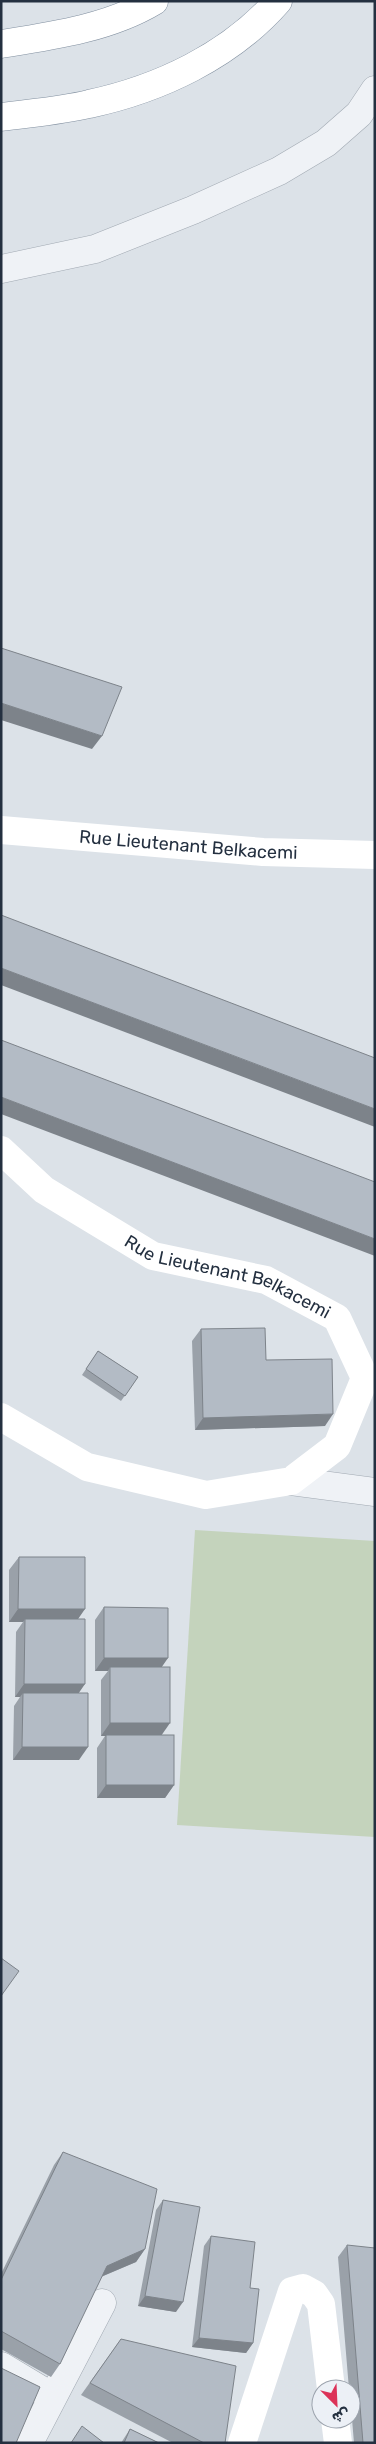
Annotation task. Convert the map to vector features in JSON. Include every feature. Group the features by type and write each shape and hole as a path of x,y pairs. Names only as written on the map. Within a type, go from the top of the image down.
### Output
{"main road":[{"path":"1,44 68,33 108,21 154,1"},
{"path":"1,117 89,104 154,84 196,66 229,46 262,20 278,1"},
{"name":"Rue Lieutenant Belkacemi","path":"1,830 263,852 375,855"},
{"name":"Rue Lieutenant Belkacemi","path":"1,1150 44,1190 153,1256 266,1280 337,1318 370,1379 337,1446 291,1481 206,1495 87,1467 1,1416"},
{"path":"242,2443 292,2291 303,2288 314,2294 321,2304 330,2379"},
{"path":"336,2429 338,2443"}],"street":[{"path":"1,270 95,249 193,210 278,171 326,143 359,114 375,90"},
{"path":"291,1481 375,1492"},
{"path":"29,2443 102,2303"},
{"path":"1,2366 53,2398"}],"green space":[{"path":"195,1530 375,1541 375,1837 177,1825"}],"building":[{"path":"1,648 122,687 102,736 1,703"},
{"path":"1,915 375,1058 375,1109 1,968"},
{"path":"1,1040 375,1182 375,1239 1,1097"},
{"path":"265,1328 266,1360 332,1359 333,1414 203,1418 201,1329"},
{"path":"98,1351 138,1377 125,1396 86,1369"},
{"path":"19,1557 85,1557 85,1609 18,1609"},
{"path":"104,1607 168,1608 168,1658 104,1658"},
{"path":"25,1619 85,1619 85,1684 24,1684"},
{"path":"110,1667 170,1667 170,1723 110,1723"},
{"path":"23,1693 88,1693 88,1747 22,1747"},
{"path":"106,1735 174,1735 174,1785 106,1785"},
{"path":"1,1958 19,1971 1,1996"},
{"path":"63,2152 157,2189 145,2249 107,2266 60,2364 1,2331 1,2280"},
{"path":"163,2200 200,2207 183,2302 145,2296"},
{"path":"211,2236 255,2242 250,2288 259,2289 253,2343 199,2338"},
{"path":"347,2245 375,2248 375,2443 363,2443 361,2379 358,2379"},
{"path":"121,2339 236,2366 225,2443 204,2443 90,2383"},
{"path":"1,2368 40,2387 16,2443 1,2443"},
{"path":"82,2426 104,2443 71,2443"},
{"path":"130,2429 159,2443 124,2443"}]}
